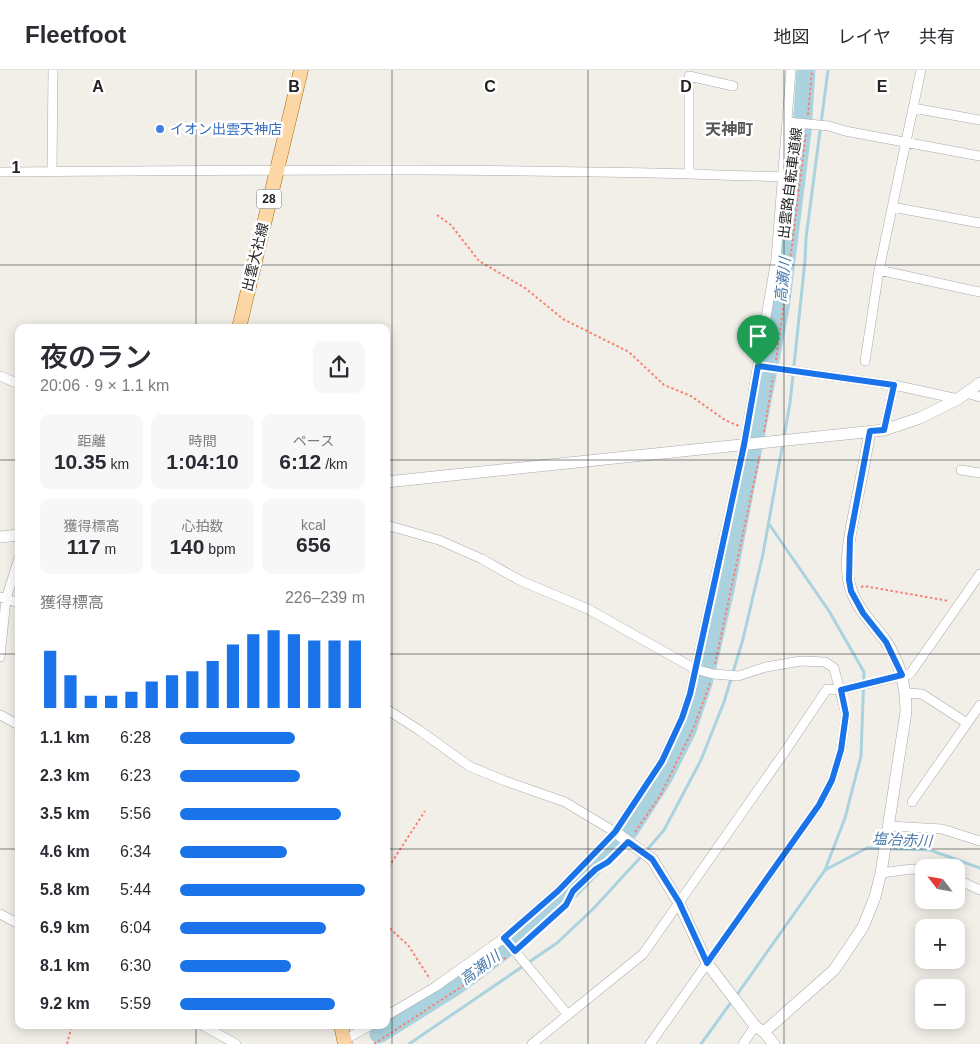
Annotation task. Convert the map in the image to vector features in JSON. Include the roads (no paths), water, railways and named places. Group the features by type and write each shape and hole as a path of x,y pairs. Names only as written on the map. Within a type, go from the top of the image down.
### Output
{"main road":[{"name":"出雲大社線","path":"240,324 301,70"},
{"path":"341,1029 343,1043"}],"street":[{"path":"52,172 53,70"},
{"path":"390,1014 436,987 504,938 558,891 615,832 662,761 682,718 690,694 744,445 758,366 776,259 792,70"},
{"path":"865,361 879,270 921,70"},
{"path":"689,173 689,76 733,86"},
{"path":"912,108 980,120"},
{"path":"787,122 829,126 905,143 980,156"},
{"path":"0,172 276,170 689,173 782,177"},
{"path":"892,207 980,223"},
{"path":"879,270 980,292"},
{"path":"758,366 980,397"},
{"path":"0,376 15,382"},
{"path":"390,482 884,430 920,418 962,396 980,382"},
{"path":"884,430 894,385"},
{"path":"743,1044 834,970 863,927 876,897 881,873 906,712 906,693 902,675 886,642 863,613 851,591 849,580 850,538 870,431"},
{"path":"961,470 980,473"},
{"path":"390,526 439,540 482,559 521,581 588,609 695,669 713,674 738,676 766,667 801,661 825,662 834,668 846,714 841,750 832,780 819,805 650,1044"},
{"path":"0,537 15,535"},
{"path":"0,657 3,598 15,568"},
{"path":"532,1044 643,954 827,689 841,690 910,674 980,574"},
{"path":"906,693 922,694 968,723"},
{"path":"912,802 980,705"},
{"path":"390,711 420,730 469,766 504,781 565,802 615,832 652,859 679,902 707,963 774,1044"},
{"path":"0,715 15,723"},
{"path":"889,826 942,829 980,841"},
{"path":"881,873 915,870"},
{"path":"965,883 980,890"},
{"path":"0,914 15,922"},
{"path":"504,938 568,1015"},
{"path":"209,1029 236,1044"},
{"path":"343,1043 365,1029"}],"waterway":[{"name":"高瀬川","path":"390,1027 457,985 533,928 630,829 664,776 687,730 703,683 725,590 780,308 802,131 806,70"},
{"path":"409,1044 557,943 593,909 664,830 701,760 724,702 743,639 763,554 790,403 806,238 828,70"},
{"path":"736,996 825,870 845,818 861,756 864,672 829,611 769,524"},
{"name":"塩冶赤川","path":"825,870 867,848 930,850 980,868"},
{"path":"701,1044 732,1001"},
{"name":"高瀬川","path":"379,1034 387,1029"}],"place":[{"name":"イオン出雲天神店","path":"160,129"}],"district":[{"name":"天神町","path":"729,129"}]}
